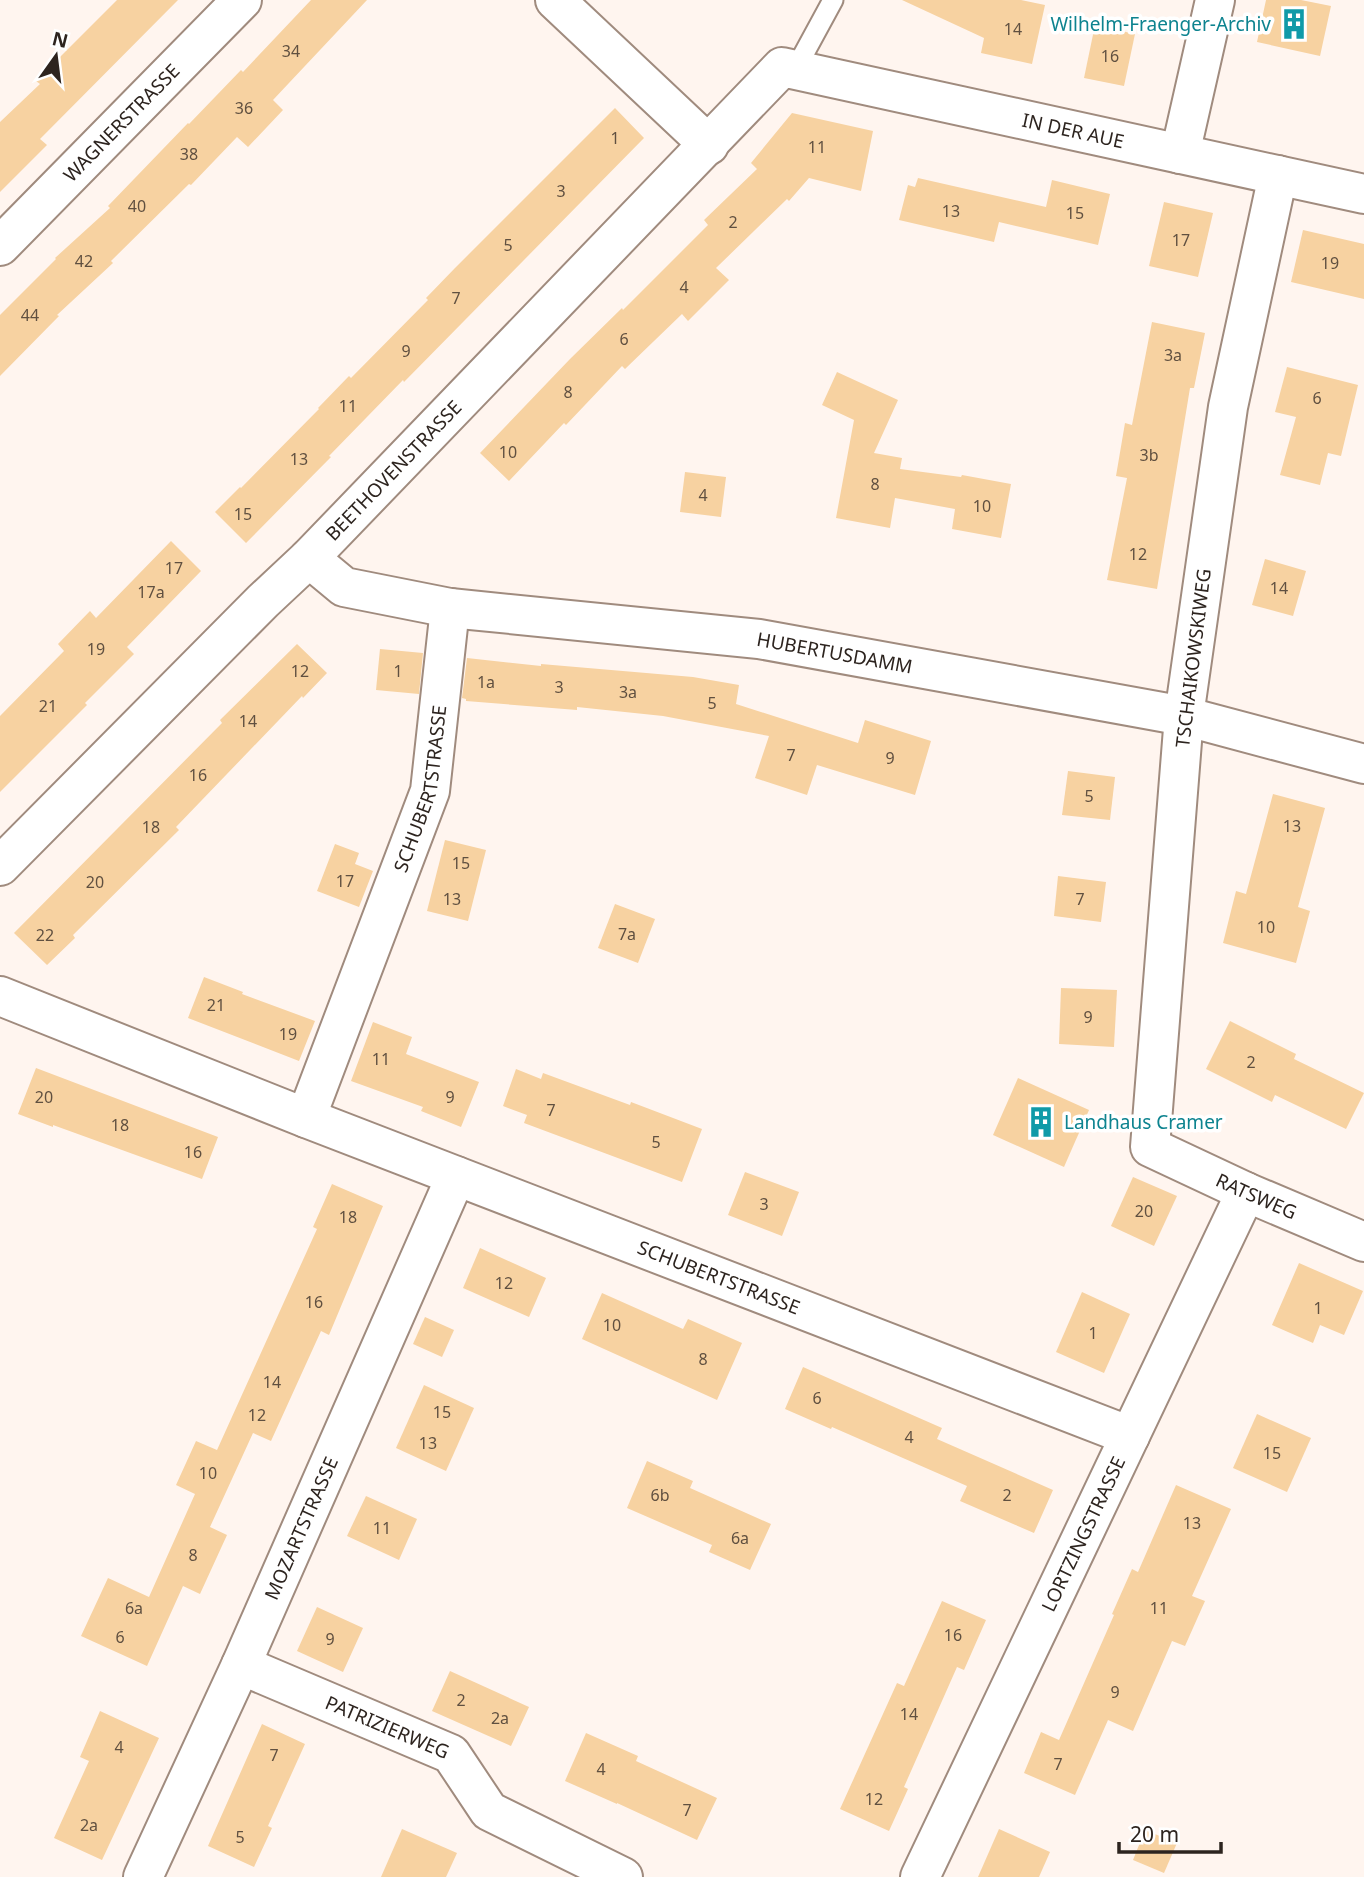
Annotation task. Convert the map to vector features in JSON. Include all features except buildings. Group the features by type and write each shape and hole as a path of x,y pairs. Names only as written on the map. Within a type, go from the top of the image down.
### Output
{"street":[{"name":"WAGNERSTRASSE","path":"0,246 242,0"},
{"path":"555,0 709,145"},
{"path":"1180,154 1215,0"},
{"name":"BEETHOVENSTRASSE","path":"0,866 309,558 709,145 789,69"},
{"name":"IN DER AUE","path":"789,69 1364,194"},
{"name":"TSCHAIKOWSKIWEG","path":"1150,1147 1184,716 1228,407 1278,175"},
{"name":"HUBERTUSDAMM","path":"309,558 344,587 450,608 759,639 1184,716 1364,764"},
{"name":"SCHUBERTSTRASSE","path":"306,1118 430,791 450,608"},
{"name":"SCHUBERTSTRASSE","path":"0,996 306,1118 1130,1436"},
{"name":"RATSWEG","path":"1150,1147 1246,1192 1364,1242"},
{"name":"MOZARTSTRASSE","path":"143,1877 241,1665 456,1176"},
{"name":"LORTZINGSTRASSE","path":"920,1877 1246,1192"},
{"name":"PATRIZIERWEG","path":"241,1665 451,1754 489,1811 623,1877"}],"lane":[{"path":"789,69 833,0"}],"place":[{"name":"Wilhelm-Fraenger-Archiv","path":"1294,24"},
{"name":"Landhaus Cramer","path":"1041,1122"}]}
